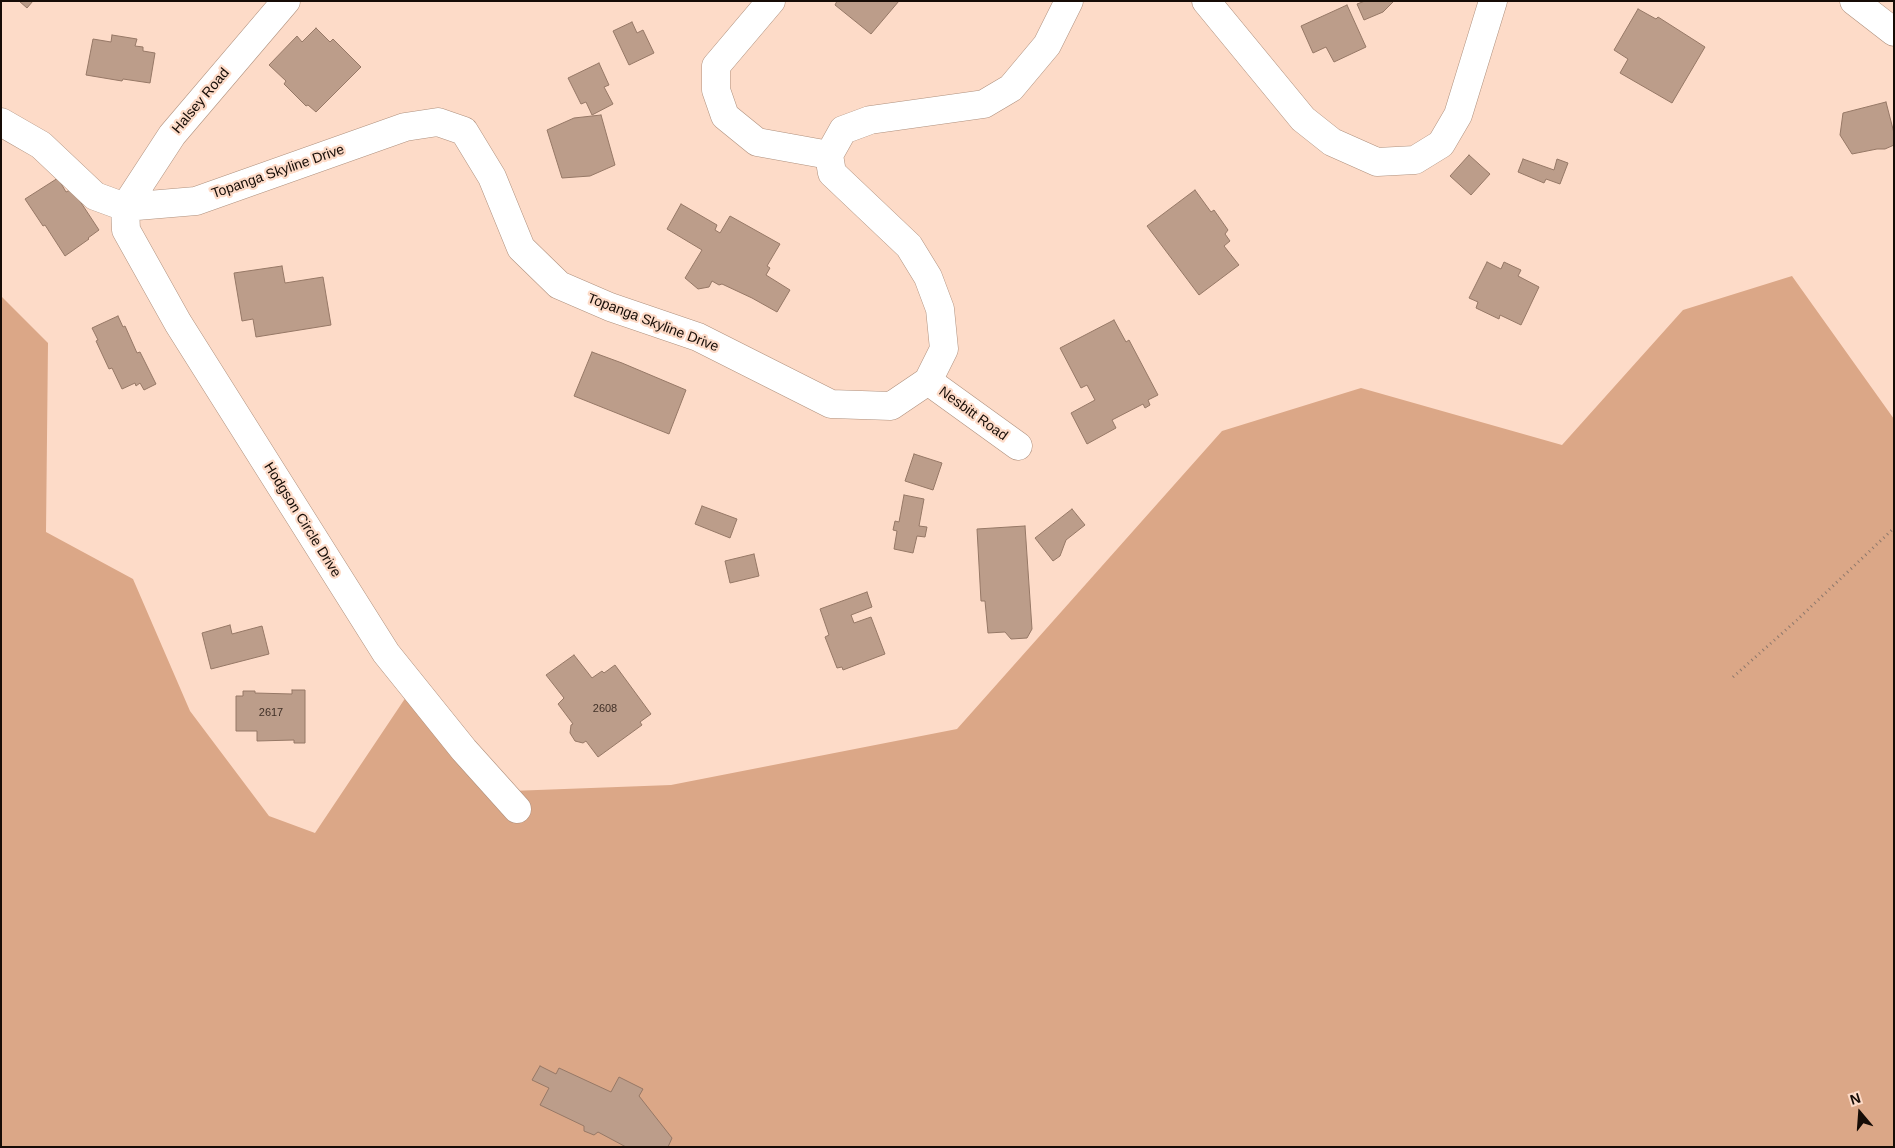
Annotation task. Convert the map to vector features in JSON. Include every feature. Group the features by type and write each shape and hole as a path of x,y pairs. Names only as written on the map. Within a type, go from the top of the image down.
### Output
{"street":[{"name":"Halsey Road","path":"124,207 172,135 286,1"},
{"path":"771,1 716,66 716,90 725,116 757,142 829,155 843,130 870,120 984,104 1011,88 1047,45 1069,1"},
{"path":"1206,1 1304,119 1332,142 1377,162 1415,160 1441,144 1458,115 1493,1"},
{"path":"1854,1 1894,32"},
{"name":"Topanga Skyline Drive","path":"1,122 41,145 94,196 124,207 196,201 405,127 438,122 464,131 492,177 522,248 559,285 610,307 698,337 831,404 891,406 928,381 944,349 940,310 928,277 909,246 832,173 829,155"},
{"name":"Hodgson Circle Drive","path":"124,207 126,230 178,323 386,653 464,750 517,809"},
{"name":"Nesbitt Road","path":"928,381 1018,446"}],"path":[{"path":"1734,677 1894,528"}],"shaded area":[{"path":"1792,276 1894,419 1894,1147 1,1147 1,296 48,343 46,532 133,579 190,711 269,816 315,833 408,694 511,791 671,785 957,729 1222,431 1361,388 1562,445 1683,310"}],"building":[{"path":"19,1 33,1 27,8"},
{"path":"837,1 899,1 871,34 835,5"},
{"path":"1365,1 1394,1 1383,12 1364,20 1357,4"},
{"path":"1347,5 1366,47 1334,62 1326,47 1313,53 1301,26"},
{"path":"1638,9 1656,19 1658,17 1705,47 1672,103 1620,73 1628,59 1614,50"},
{"path":"632,22 637,33 643,30 654,53 629,65 613,31"},
{"path":"316,28 330,42 333,39 361,67 316,112 308,105 306,106 284,84 286,81 269,65 297,36 302,42"},
{"path":"112,35 137,39 135,46 143,47 143,51 155,53 150,83 86,75 93,39 111,42"},
{"path":"599,63 609,85 604,87 613,104 592,115 586,102 581,104 568,78"},
{"path":"1886,102 1894,133 1894,145 1885,149 1852,154 1840,135 1843,113"},
{"path":"601,115 615,165 590,176 562,178 547,130 574,118"},
{"path":"1469,155 1490,174 1471,195 1450,176"},
{"path":"1523,159 1554,170 1557,159 1568,163 1560,184 1546,179 1544,183 1518,172"},
{"path":"58,178 66,192 72,189 99,230 65,256 25,199"},
{"path":"1195,190 1211,212 1214,210 1228,230 1225,234 1230,241 1224,246 1239,265 1199,295 1147,226"},
{"path":"681,204 717,225 715,230 720,233 730,216 780,244 767,266 770,268 766,275 790,290 777,312 722,284 719,285 712,281 709,287 698,289 685,278 702,250 667,229"},
{"path":"1487,262 1501,269 1504,262 1521,270 1518,276 1539,287 1521,325 1500,315 1499,319 1476,308 1478,302 1469,298"},
{"path":"282,266 285,283 323,277 331,325 256,337 253,319 242,321 234,273"},
{"path":"118,316 123,327 125,326 137,353 140,352 156,384 144,390 140,383 136,386 135,383 122,389 112,368 109,369 96,341 98,340 92,328"},
{"path":"1114,320 1126,342 1129,340 1158,395 1148,400 1150,405 1145,408 1143,404 1112,420 1116,428 1087,444 1071,413 1095,400 1087,385 1081,388 1060,348"},
{"path":"592,352 686,390 669,434 574,396"},
{"path":"914,454 942,463 933,490 905,481"},
{"path":"904,495 924,499 919,526 927,527 925,537 917,536 913,553 894,549 897,531 893,530 895,521 899,522"},
{"path":"702,506 737,519 730,538 695,524"},
{"path":"1072,509 1085,525 1066,540 1060,556 1053,561 1035,538"},
{"path":"1025,526 1032,629 1027,638 1011,639 1005,632 988,633 985,601 981,601 977,529"},
{"path":"754,554 759,576 730,583 725,561"},
{"path":"867,592 872,607 851,615 854,623 871,617 885,654 843,670 842,667 837,668 825,637 829,635 820,609"},
{"path":"230,625 232,634 262,626 269,654 211,669 202,633"},
{"path":"574,655 592,678 602,671 604,673 615,665 651,714 640,722 642,725 598,757 586,741 583,743 575,741 570,733 571,725 573,724 558,704 564,698 546,675"},
{"path":"292,690 305,690 305,743 294,743 294,740 257,741 257,731 236,731 236,696 243,696 243,691 292,694"},
{"path":"540,1066 556,1074 559,1068 611,1092 619,1077 643,1089 639,1096 672,1138 668,1147 626,1147 598,1132 594,1135 584,1131 584,1126 540,1105 549,1088 532,1080"}]}
